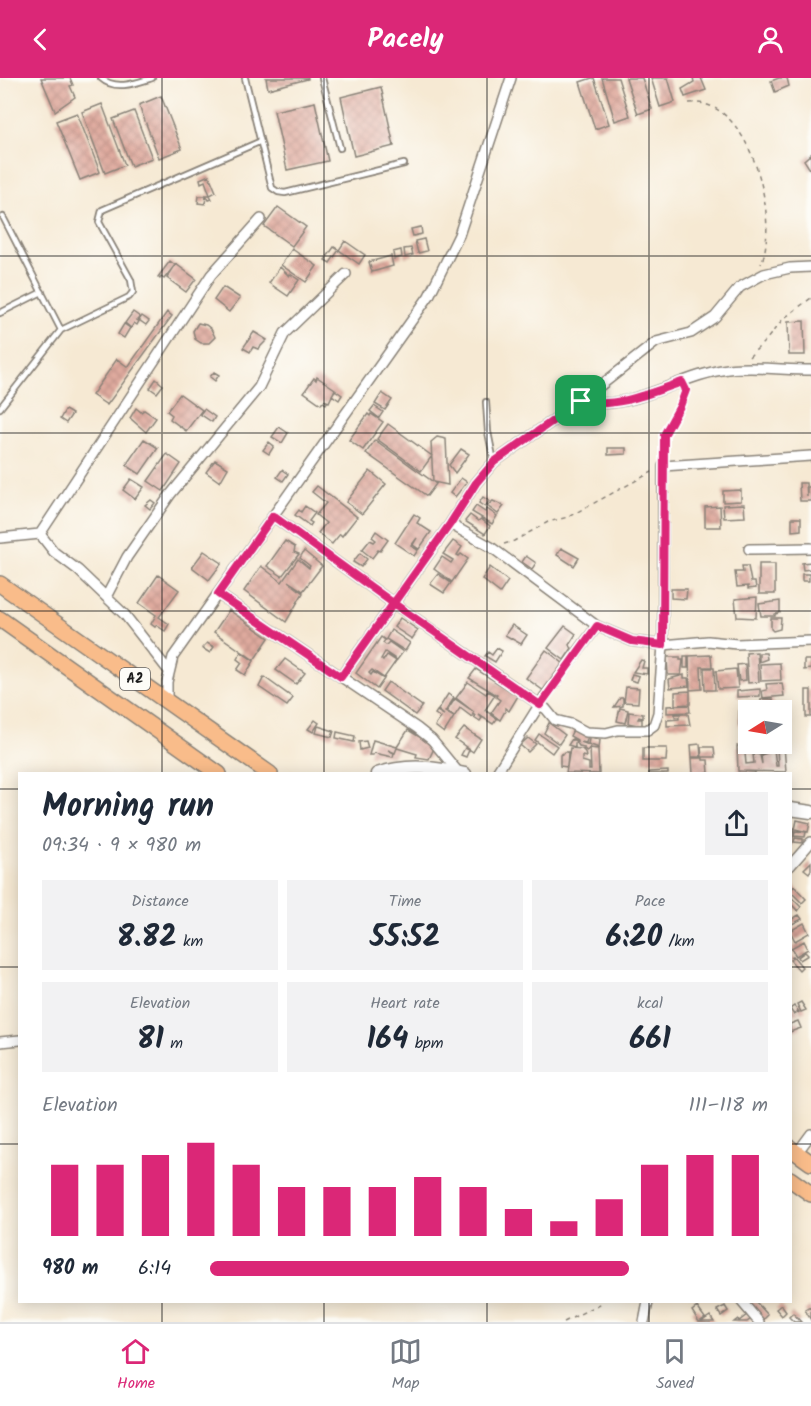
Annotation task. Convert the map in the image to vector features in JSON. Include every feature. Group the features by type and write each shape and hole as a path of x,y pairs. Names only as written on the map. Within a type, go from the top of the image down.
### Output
{"highway":[{"name":"A2","path":"0,584 267,772"},
{"name":"A2","path":"3,624 216,772"},
{"path":"794,1150 811,1163"},
{"path":"792,1180 811,1194"}],"street":[{"path":"167,702 168,670 173,657 429,296 459,235 511,78"},
{"path":"40,534 211,275 261,219"},
{"path":"341,677 450,524 476,483 494,462 581,401 656,342 691,333 715,317 740,287 764,274 811,267"},
{"path":"106,597 127,557 170,495 259,387 285,333 346,274"},
{"path":"581,401 596,405 635,398 727,369 811,370"},
{"path":"273,516 540,705 555,720 571,724 586,732 647,730 654,726 658,713 663,645 663,466 811,456"},
{"path":"450,524 491,547 597,626 632,641 663,645 708,641 737,644 785,640 811,641"},
{"path":"0,538 40,534"},
{"path":"40,534 54,552 78,570 126,615 168,670"},
{"path":"749,549 811,548"},
{"path":"218,594 432,740 461,772"},
{"path":"497,772 540,705 597,626"},
{"path":"383,772 414,766 455,772"},
{"path":"792,809 811,812"},
{"path":"792,864 811,842"},
{"path":"0,1042 18,1040"},
{"path":"794,1150 811,1134"},
{"path":"644,1322 648,1303"},
{"path":"743,1303 759,1322"}],"lane":[{"path":"101,78 106,83 117,85 133,84 152,78"},
{"path":"245,78 272,188 278,192 285,193 404,164"},
{"path":"322,78 340,148"},
{"path":"0,408 61,330 129,297 133,291 132,280 99,222 102,210 259,142"},
{"path":"3,217 61,330"},
{"path":"0,314 42,292"},
{"path":"486,402 488,432 494,462"}],"path":[{"path":"689,103 701,102 722,112 739,129 755,159 767,223 764,257 755,279"},
{"path":"747,358 753,355 783,319 811,298"},
{"path":"491,547 514,542 548,522 568,518 663,466 664,435 686,390 682,382"},
{"path":"564,1322 601,1303"}],"building":[{"path":"41,78 70,78 73,85 70,86 75,97 55,111"},
{"path":"266,78 308,78 308,79 268,89"},
{"path":"594,78 609,124 595,129 580,82"},
{"path":"602,78 618,78 630,116 615,121"},
{"path":"626,78 642,78 652,109 638,114"},
{"path":"651,78 668,78 675,102 660,107"},
{"path":"693,78 701,78 706,90 685,97 682,89 694,82"},
{"path":"787,78 789,86 775,92 771,81"},
{"path":"381,87 394,146 354,156 341,97"},
{"path":"161,96 182,149 159,158 139,105"},
{"path":"315,102 328,161 287,170 274,111"},
{"path":"102,104 125,165 105,173 82,112"},
{"path":"134,111 152,158 131,166 113,119"},
{"path":"77,113 100,172 80,180 56,121"},
{"path":"811,154 811,171 804,160"},
{"path":"209,175 216,192 210,195 205,181 201,183 200,179"},
{"path":"199,196 206,196 205,204 198,203"},
{"path":"278,207 306,227 292,246 264,226"},
{"path":"421,227 422,234 413,236 411,229"},
{"path":"424,239 427,251 418,253 415,241"},
{"path":"345,241 365,255 359,264 339,250"},
{"path":"334,247 339,250 330,263 325,260"},
{"path":"411,248 413,255 405,257 404,249"},
{"path":"292,249 317,266 306,282 281,265"},
{"path":"401,250 402,257 394,259 393,252"},
{"path":"391,256 393,266 372,272 369,262"},
{"path":"170,261 175,265 164,279 161,277 160,279 158,277"},
{"path":"176,264 196,279 186,292 167,278"},
{"path":"280,267 289,276 290,274 299,280 288,296 269,283"},
{"path":"223,287 240,298 229,312 214,300"},
{"path":"133,312 140,317 137,325 134,323 131,328 125,323"},
{"path":"167,312 172,316 107,405 92,395 117,359 128,367"},
{"path":"142,316 149,321 146,325 139,320"},
{"path":"804,321 805,355 789,355 788,322"},
{"path":"198,323 211,329 215,337 209,343 201,343 195,339 193,331"},
{"path":"124,324 130,328 124,338 118,334"},
{"path":"254,332 267,340 258,349 253,347 250,352 243,348"},
{"path":"214,372 219,375 215,381 210,377"},
{"path":"317,377 335,389 329,402 324,400 326,404 323,402 321,404 304,392"},
{"path":"156,379 163,385 157,393 150,388"},
{"path":"335,390 342,395 339,400 332,395"},
{"path":"382,393 392,400 385,410 375,404"},
{"path":"180,394 202,410 186,431 170,419 172,415 167,411"},
{"path":"374,406 383,412 379,418 370,411"},
{"path":"136,408 156,418 146,432 130,418"},
{"path":"204,409 215,417 212,422 200,414"},
{"path":"65,410 72,414 66,423 60,419"},
{"path":"368,414 383,422 363,450 349,440"},
{"path":"388,424 432,456 421,471 377,439"},
{"path":"279,427 288,433 282,443 272,437"},
{"path":"437,437 446,439 448,485 433,482 431,442"},
{"path":"144,439 158,448 140,474 126,465"},
{"path":"375,440 436,484 427,496 366,453"},
{"path":"269,442 274,446 269,454 263,450"},
{"path":"608,448 626,448 626,454 608,455"},
{"path":"461,449 469,454 455,473 449,465"},
{"path":"167,454 181,464 163,491 148,481"},
{"path":"215,460 228,468 220,482 206,472"},
{"path":"282,470 288,474 283,481 277,477"},
{"path":"370,471 386,484 362,514 346,502"},
{"path":"461,478 467,482 455,497 450,493"},
{"path":"131,479 144,487 135,499 123,490"},
{"path":"799,483 806,483 807,497 807,487 811,487 811,501 800,501"},
{"path":"317,486 357,517 342,536 340,534 332,544 318,533 326,523 316,515 326,503 312,492"},
{"path":"741,490 741,501 723,502 723,491"},
{"path":"483,497 489,501 485,507 479,503"},
{"path":"151,500 155,503 150,509 145,505"},
{"path":"493,501 504,506 498,514 487,506"},
{"path":"744,504 745,517 724,518 723,505"},
{"path":"305,506 315,513 309,521 312,523 310,526 295,515"},
{"path":"476,506 485,512 487,509 497,516 492,524 472,512"},
{"path":"720,506 721,527 705,527 705,507"},
{"path":"414,514 420,518 417,523 431,532 419,549 413,545 417,538 411,546 418,550 414,556 395,543"},
{"path":"470,515 490,526 485,534 465,521"},
{"path":"792,518 801,518 801,530 792,531"},
{"path":"376,531 388,540 372,558 362,550 370,540 374,542 376,540 372,537"},
{"path":"285,541 295,547 294,552 299,554 282,576 267,566"},
{"path":"453,541 462,547 457,555 461,554 468,559 452,582 434,569 442,557 451,563 453,560 443,554"},
{"path":"561,548 579,558 574,566 557,555"},
{"path":"204,551 222,563 209,580 192,567"},
{"path":"304,551 322,566 303,591 288,581 303,593 286,622 244,591 261,566 282,582 298,559 309,568 310,566 300,558"},
{"path":"360,553 367,559 361,567 353,562"},
{"path":"526,556 536,563 532,569 522,562"},
{"path":"811,562 811,569 803,570 802,563"},
{"path":"759,564 775,564 775,594 759,594"},
{"path":"742,566 748,566 751,582 755,582 756,588 737,587 735,572 743,572"},
{"path":"490,567 508,581 500,593 482,579"},
{"path":"438,574 451,583 444,593 430,584"},
{"path":"802,574 809,574 809,581 802,581"},
{"path":"158,575 179,590 159,617 169,624 165,631 151,624 156,615 139,603"},
{"path":"671,589 687,589 686,599 671,598"},
{"path":"757,597 756,618 737,617 735,599"},
{"path":"780,601 780,613 775,616 761,616 759,604"},
{"path":"229,610 269,638 254,660 214,632"},
{"path":"400,618 418,630 412,639 394,627"},
{"path":"771,618 781,618 780,629 773,631 771,629"},
{"path":"512,625 527,635 521,644 505,635"},
{"path":"565,626 576,634 569,645 572,648 564,660 548,648"},
{"path":"391,630 410,643 405,651 386,639"},
{"path":"381,637 385,640 383,643 386,645 389,642 403,652 397,660 385,652 381,659 383,661 387,655 396,661 384,678 372,670 369,673 371,675 373,672 384,679 377,689 356,673"},
{"path":"207,643 214,647 210,653 202,648"},
{"path":"497,648 502,651 495,662 485,656 488,652 492,655"},
{"path":"546,650 564,664 544,691 526,678"},
{"path":"241,652 254,661 245,675 237,670 242,663 237,659"},
{"path":"757,652 759,682 748,683 746,653"},
{"path":"759,653 766,653 767,659 759,662"},
{"path":"711,655 712,667 701,667 702,689 690,690 689,656"},
{"path":"684,656 688,656 688,668 684,668"},
{"path":"667,657 680,657 680,660 683,660 681,675 668,675"},
{"path":"285,659 305,673 296,684 276,670"},
{"path":"641,660 644,661 642,668 647,668 647,674 633,672"},
{"path":"804,660 811,660 811,669 804,670"},
{"path":"780,663 781,680 761,681 760,664"},
{"path":"745,664 746,680 739,681 737,665"},
{"path":"704,668 714,668 715,690 705,690"},
{"path":"476,669 518,696 509,711 505,708 500,720 491,713 500,700 496,697 497,695 469,678"},
{"path":"736,669 738,688 718,689 716,671"},
{"path":"632,674 639,676 637,682 630,680"},
{"path":"684,675 684,678 688,678 689,686 670,688 669,679"},
{"path":"264,677 293,698 287,706 259,687"},
{"path":"388,682 422,706 415,715 382,691"},
{"path":"468,682 486,694 488,691 495,695 485,710 497,719 493,724 479,715 482,718 480,721 473,714 472,717 460,708 454,717 447,711 455,699 474,712 456,698"},
{"path":"782,683 784,696 763,698 762,691 767,690 766,684"},
{"path":"626,687 639,688 638,703 624,702"},
{"path":"760,689 760,696 737,697 737,691"},
{"path":"806,690 811,690 811,717 806,717"},
{"path":"690,691 690,704 675,705 675,692"},
{"path":"448,694 454,698 445,712 454,717 444,733 435,726 441,718 435,714 437,711 444,715 438,710"},
{"path":"620,698 623,698 623,706 614,707"},
{"path":"689,705 690,712 667,713 667,706"},
{"path":"620,708 628,710 625,723 617,721"},
{"path":"629,712 643,714 643,718 638,719 642,719 642,726 628,723"},
{"path":"675,714 688,714 690,725 667,726 667,720 679,719 675,717"},
{"path":"315,720 319,723 313,732 308,729"},
{"path":"549,723 565,735 559,744 544,733"},
{"path":"318,726 334,731 332,737 316,733"},
{"path":"464,728 481,739 473,752 455,739"},
{"path":"408,730 435,746 429,759 416,757 417,754 397,748 395,753 388,750 394,753 393,757 374,753 369,755 373,740 397,747"},
{"path":"573,730 600,740 599,748 588,744 589,739 586,743 581,742 591,746 587,751 577,743 575,747 568,745 572,739 577,742 570,736"},
{"path":"337,732 355,736 354,742 336,738"},
{"path":"539,734 557,746 552,753 535,740"},
{"path":"528,738 536,744 528,752 520,745"},
{"path":"366,741 368,748 360,750 359,742"},
{"path":"700,744 701,757 692,757 691,745"},
{"path":"737,746 738,754 745,754 746,764 754,763 753,754 760,755 762,764 761,755 775,754 776,766 778,766 777,754 785,754 786,772 738,771"},
{"path":"701,747 714,747 715,757 702,757"},
{"path":"465,748 469,750 466,757 461,755"},
{"path":"570,748 582,749 585,752 586,757 582,756 582,761 589,763 589,770 591,770 590,748 598,749 599,772 566,772"},
{"path":"643,748 667,748 666,761 643,761"},
{"path":"568,752 567,767 560,766 560,755"},
{"path":"692,758 708,760 709,772 693,772"},
{"path":"797,820 810,823 808,832 795,829"},
{"path":"795,831 806,832 805,837 794,836"},
{"path":"795,838 803,839 803,843 794,842"},
{"path":"811,862 811,870 809,873 804,869"},
{"path":"794,886 806,899 802,903 792,893"},
{"path":"792,898 801,907 798,911 792,905"},
{"path":"799,915 802,919 792,924 792,919"},
{"path":"804,923 809,933 795,941 792,930"},
{"path":"804,941 808,949 796,956 792,947"},
{"path":"805,952 808,955 800,960 798,957"},
{"path":"792,957 802,967 799,970 792,962"},
{"path":"801,1002 806,1010 801,1012 797,1004"},
{"path":"794,1006 799,1012 794,1015 792,1008"},
{"path":"798,1021 801,1028 792,1031 792,1023"},
{"path":"748,1303 757,1303 768,1315 763,1320"},
{"path":"781,1305 786,1312 782,1316 776,1309"},
{"path":"725,1306 728,1311 721,1316 717,1310"},
{"path":"697,1307 705,1318 699,1322 692,1311"},
{"path":"810,1307 811,1309 811,1320 805,1310"},
{"path":"793,1313 801,1322 794,1322 789,1317"},
{"path":"747,1315 751,1319 747,1322 734,1322 738,1319 739,1321"},
{"path":"710,1316 714,1322 701,1322"}],"route":[{"path":"581,401 494,462 476,483 450,524 393,603 341,677 218,594 273,516 393,603 540,705 597,626 632,641 663,645 664,435 686,390 682,382 635,398 596,405 581,401"}]}
